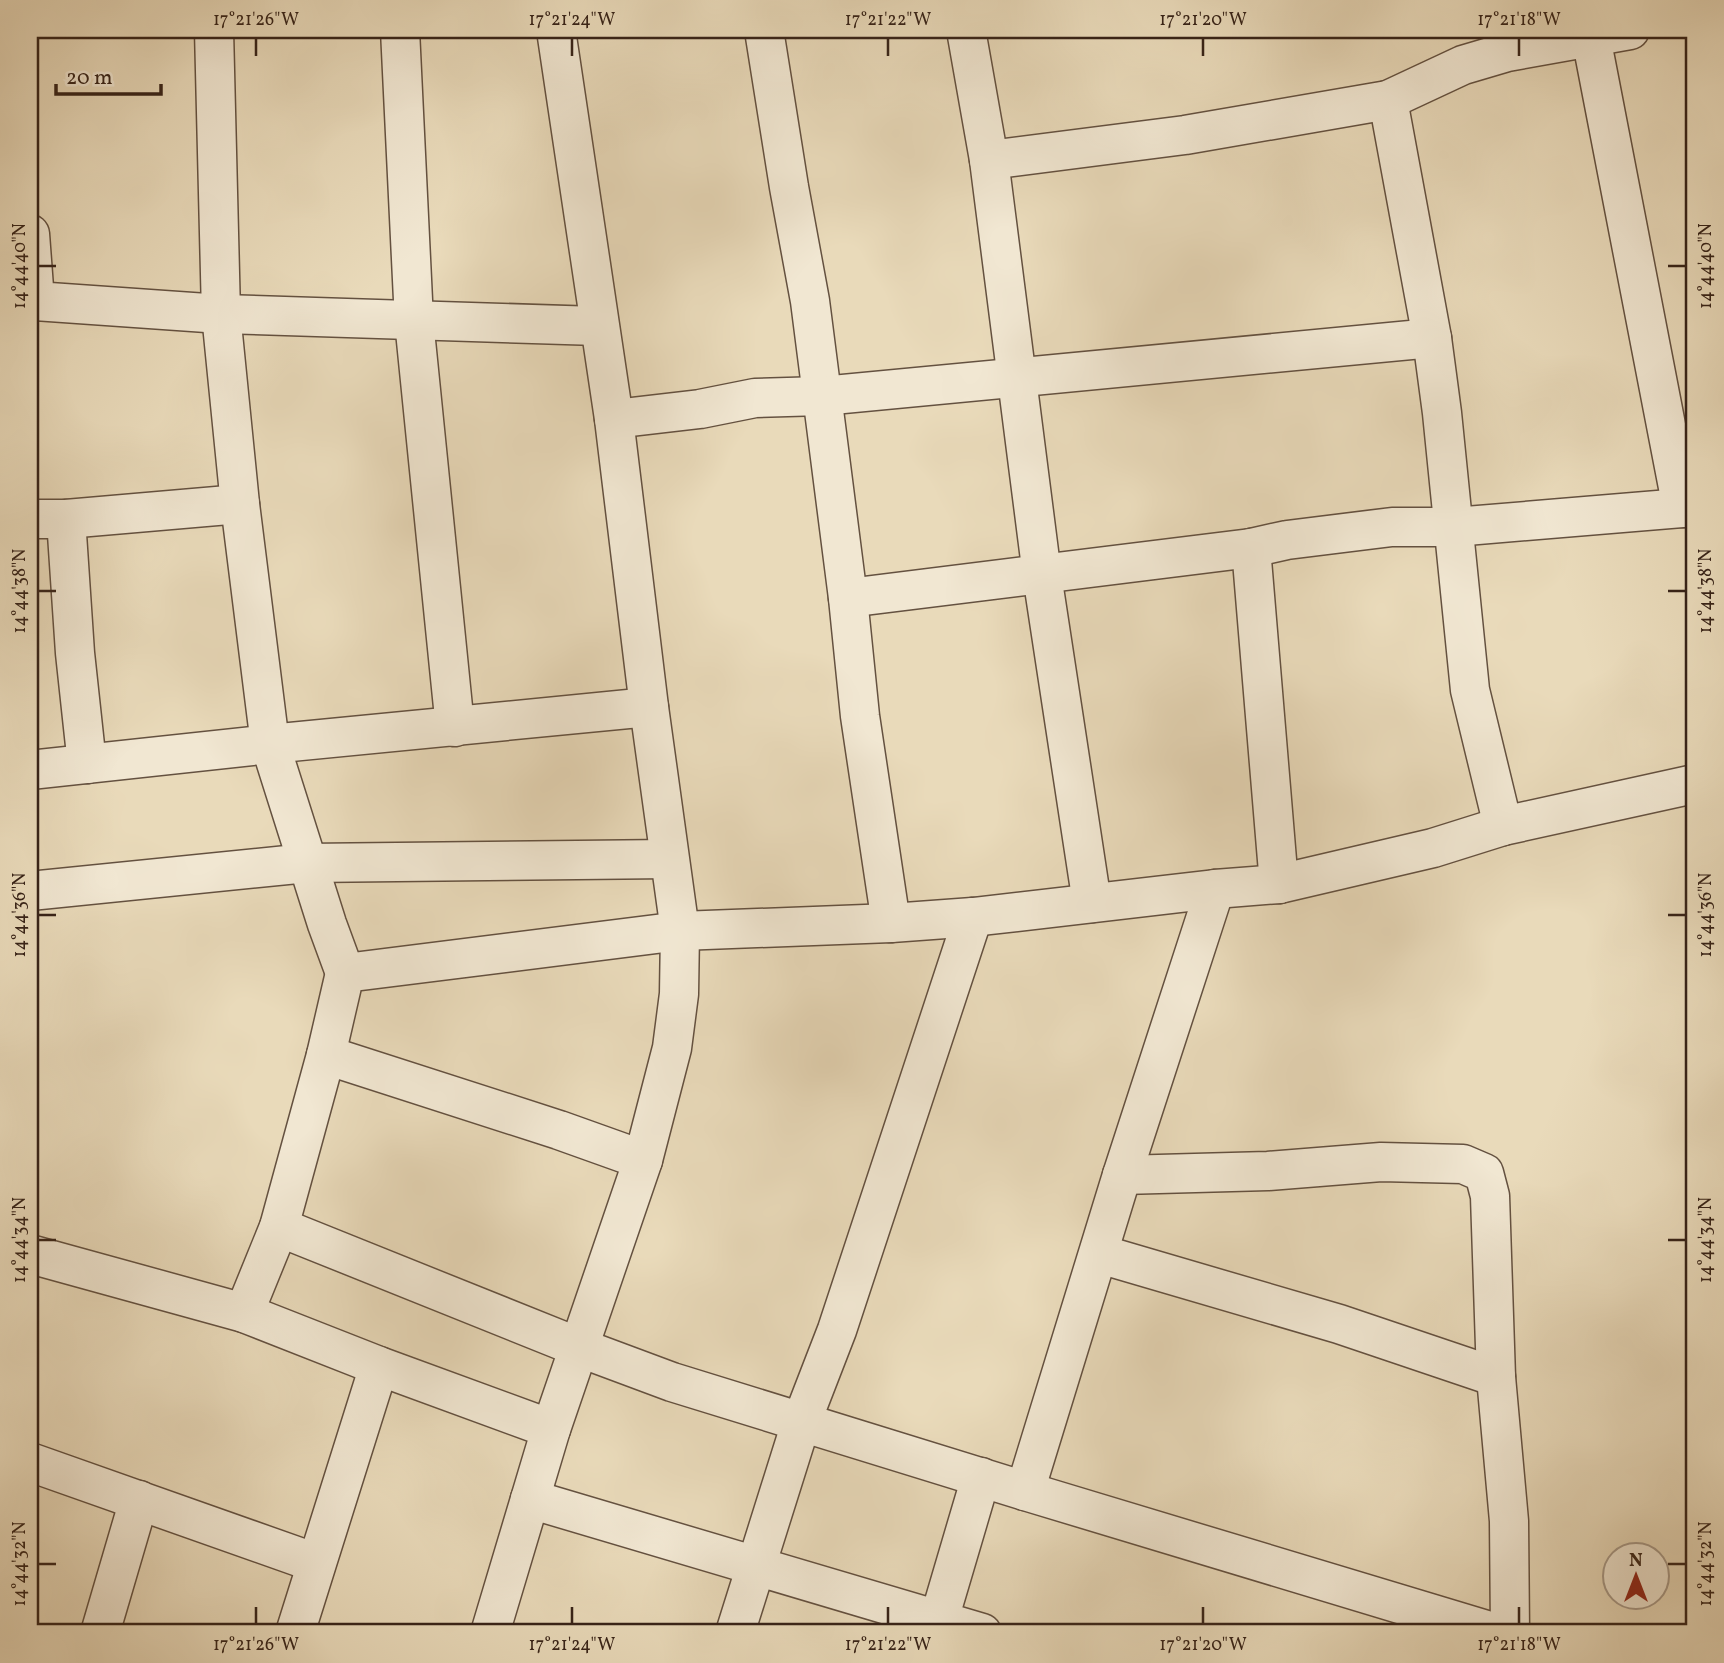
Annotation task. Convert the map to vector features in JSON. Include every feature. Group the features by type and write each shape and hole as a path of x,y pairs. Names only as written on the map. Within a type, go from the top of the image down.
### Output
{"street":[{"path":"214,30 221,314 240,504 270,744 345,973 326,1055 279,1227 244,1313"},
{"path":"400,30 414,321 454,727"},
{"path":"490,1633 551,1429 643,1160 672,1048 679,994 680,931 649,707 614,419 598,326 556,30"},
{"path":"764,30 810,300 848,598 860,716 891,923"},
{"path":"966,30 989,160 1042,575 1092,903"},
{"path":"989,160 1185,135 1388,100 1464,65 1507,52 1630,30"},
{"path":"848,598 1251,548 1287,540 1392,527 1454,527 1688,507 1591,37"},
{"path":"1388,100 1432,338 1470,690 1503,826"},
{"path":"30,234 35,300 221,314 598,326"},
{"path":"614,419 699,409 755,398 822,396 1432,338"},
{"path":"87,764 75,653 48,519 240,504"},
{"path":"1251,548 1279,884"},
{"path":"30,771 270,744 649,707"},
{"path":"345,973 680,931 974,917 1279,884 1433,848 1503,826 1694,784"},
{"path":"30,891 307,863 669,859"},
{"path":"1025,1491 1100,1254 1122,1175 1215,889"},
{"path":"735,1633 801,1423 836,1330 974,917"},
{"path":"326,1055 643,1160"},
{"path":"1122,1175 1268,1171 1381,1162 1463,1164 1484,1173 1490,1196 1496,1377 1509,1521 1510,1633"},
{"path":"279,1227 672,1382 1496,1633"},
{"path":"30,1254 244,1313 551,1429"},
{"path":"1100,1254 1339,1324 1496,1377"},
{"path":"295,1633 379,1366"},
{"path":"30,1462 316,1563"},
{"path":"937,1626 981,1477"},
{"path":"530,1499 756,1565 937,1626 982,1633"},
{"path":"100,1633 139,1500"}]}
